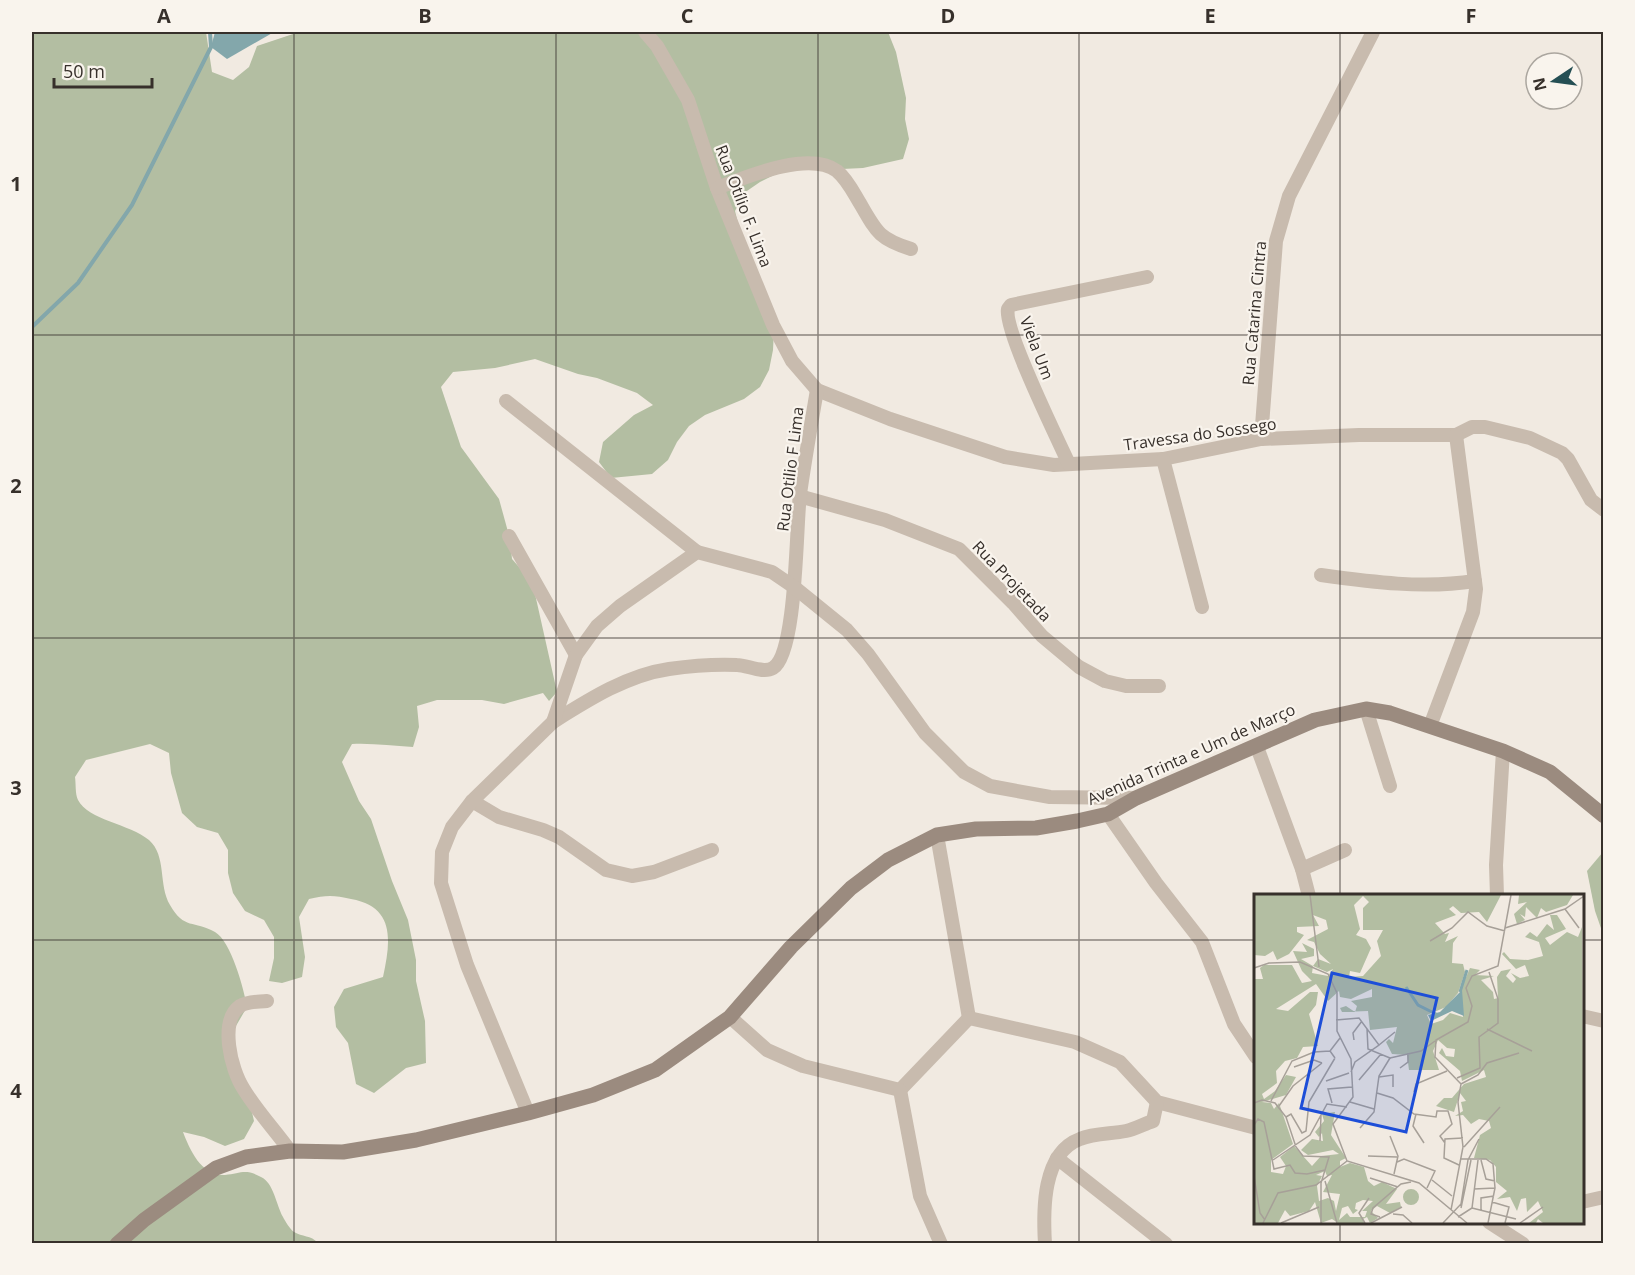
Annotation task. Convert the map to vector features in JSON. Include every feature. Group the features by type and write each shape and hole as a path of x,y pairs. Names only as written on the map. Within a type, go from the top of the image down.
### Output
{"street":[{"name":"Rua Otílio F. Lima","path":"645,32 657,46 688,100 717,188 772,325 792,361 817,390"},
{"name":"Rua Catarina Cintra","path":"1261,440 1276,241 1289,196 1373,32"},
{"path":"717,188 759,173 800,164 823,164 837,171 848,184 883,238 911,249"},
{"name":"Viela Um","path":"1069,464 1038,397 1008,323 1008,309 1011,305 1147,277"},
{"name":"Travessa do Sossego","path":"817,390 890,419 1005,457 1054,465 1163,459 1261,440 1359,435 1456,435 1472,427 1485,427 1530,438 1558,450 1568,459 1591,500 1604,510"},
{"name":"Rua Otilio F Lima","path":"553,723 590,699 638,677 667,669 738,665 771,669 776,666 783,651 794,587 800,496 817,390"},
{"path":"506,400 697,552 772,572 847,630 868,654 925,733 964,772 990,786 1050,797 1136,798"},
{"path":"1430,726 1473,612 1475,581 1456,435"},
{"path":"1163,459 1202,607"},
{"name":"Rua Projetada","path":"800,496 885,520 959,549 1042,636 1079,667 1105,681 1126,686 1159,686"},
{"path":"509,536 576,655"},
{"path":"528,1113 467,965 441,883 442,852 452,828 472,801 553,723 576,655 597,626 620,606 697,552"},
{"path":"1321,575 1417,586 1445,586 1475,581"},
{"path":"1366,709 1390,786"},
{"name":"Avenida Trinta e Um de Março","path":"117,1244 144,1220 216,1168 246,1157 290,1151 343,1152 416,1140 593,1095 655,1070 730,1017 791,947 850,888 888,860 937,835 976,829 1036,828 1108,814 1136,798 1315,720 1366,709 1390,713 1430,726 1503,751 1550,772 1604,816"},
{"path":"1257,747 1302,869 1308,894"},
{"path":"1497,894 1496,865 1503,751"},
{"path":"472,801 500,817 560,837 606,870 632,876 654,872 712,850"},
{"path":"1108,814 1156,883 1202,942 1234,1024 1254,1054"},
{"path":"937,835 969,1018"},
{"path":"1302,869 1345,850"},
{"path":"267,1001 247,1003 238,1007 230,1019 228,1036 231,1056 235,1073 243,1088 290,1151"},
{"path":"1584,1016 1604,1021"},
{"path":"730,1017 767,1050 802,1066 900,1090"},
{"path":"900,1090 969,1018"},
{"path":"969,1018 1075,1042 1120,1062 1157,1102 1254,1127"},
{"path":"900,1090 920,1196 941,1244"},
{"path":"1045,1244 1043,1219 1046,1182 1057,1158 1079,1139 1129,1131 1153,1121 1157,1102"},
{"path":"1057,1158 1166,1244"},
{"path":"1584,1202 1604,1197"},
{"path":"1492,1224 1523,1244"}],"green space":[{"path":"32,32 206,32 212,72 233,80 249,67 257,46 299,32 888,32 896,52 906,98 905,119 909,139 903,159 863,168 842,169 820,164 780,172 744,193 735,211 774,329 769,370 760,387 744,399 705,415 689,426 677,442 668,460 652,474 611,478 599,462 603,442 634,415 653,405 637,393 535,359 495,368 453,372 441,387 461,447 499,499 510,539 512,559 526,575 535,594 557,692 549,701 543,693 504,704 482,700 437,700 417,706 419,727 413,747 352,744 342,762 359,801 371,819 408,920 416,960 416,981 425,1021 426,1063 406,1068 374,1093 356,1084 348,1043 336,1027 334,1007 344,989 383,977 388,938 383,917 376,909 365,903 340,897 325,896 309,899 299,917 305,957 302,977 282,983 269,981 274,958 274,937 264,920 245,911 233,893 228,873 228,850 218,833 197,827 182,813 171,773 169,753 150,744 86,760 75,777 77,798 83,807 141,835 155,847 166,897 175,913 185,921 208,928 221,937 240,978 247,1007 226,1043 245,1081 254,1121 244,1139 225,1146 204,1137 183,1132 189,1146 198,1161 209,1171 225,1175 251,1173 265,1180 272,1189 285,1221 291,1229 318,1243 32,1243"},
{"path":"1603,852 1603,934 1595,911 1587,871"}],"water":[{"path":"215,32 274,32 227,59 211,47"}],"waterway":[{"path":"32,327 78,283 132,205 211,47 210,32"}]}
